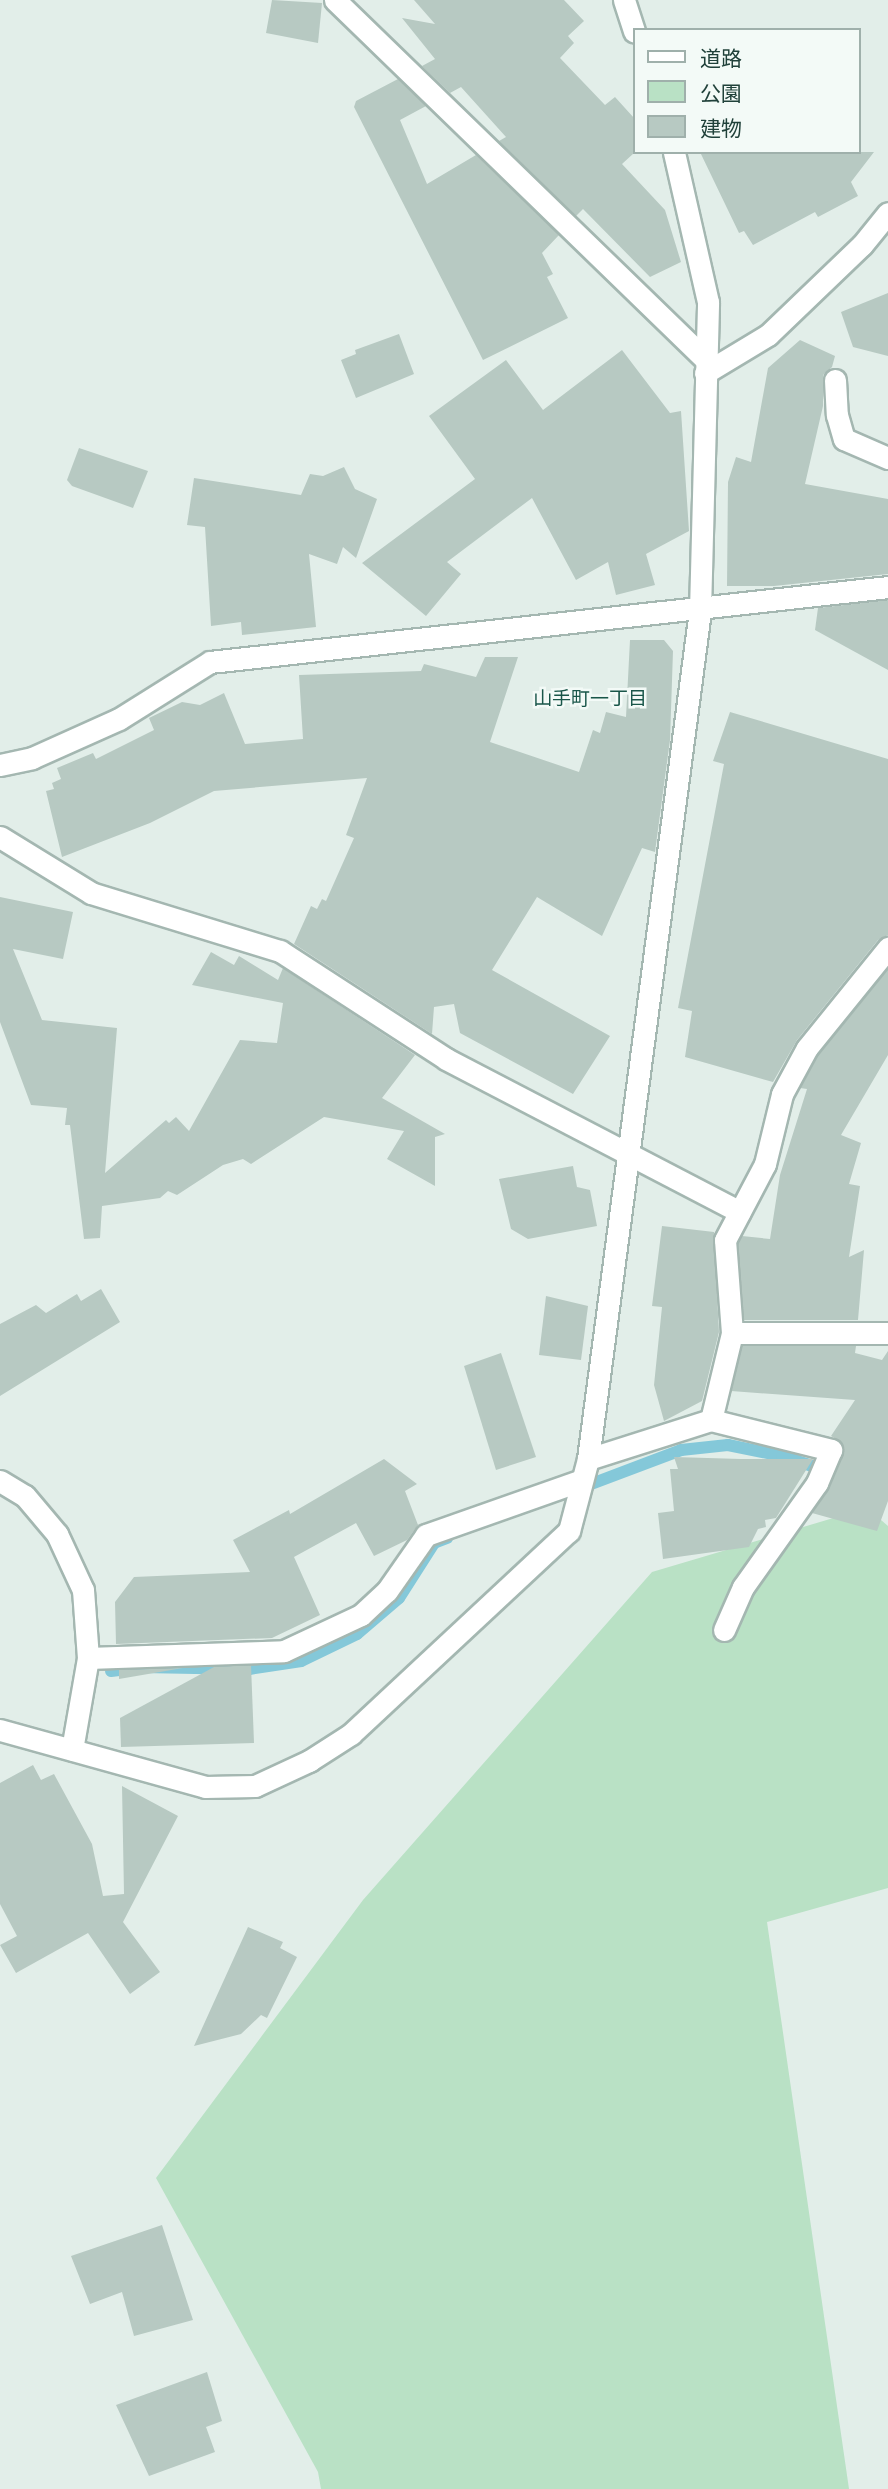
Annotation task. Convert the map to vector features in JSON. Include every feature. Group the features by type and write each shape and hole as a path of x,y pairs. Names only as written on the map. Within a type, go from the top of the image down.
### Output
{"street":[{"path":"335,0 704,365"},
{"path":"624,0 633,28"},
{"path":"0,1730 205,1787 255,1786 309,1761 351,1734 569,1531 585,1470 630,1157 700,611 704,365 708,302 674,154"},
{"path":"704,365 768,335 862,245 888,213"},
{"path":"835,380 837,415 844,439 888,458"},
{"path":"0,765 32,758 119,719 210,662 700,611 888,587"},
{"path":"0,837 91,893 280,951 446,1059 740,1212"},
{"path":"711,1420 732,1333 726,1240 765,1164 782,1094 807,1048 888,947"},
{"path":"732,1333 888,1333"},
{"path":"89,1658 284,1651 361,1615 387,1591 426,1535 711,1420 831,1450 817,1483 743,1587 724,1630"},
{"path":"0,1481 25,1496 57,1534 83,1590 89,1658 72,1750"}],"green space":[{"path":"867,1508 888,1526 888,1888 767,1922 849,2489 321,2489 318,2472 156,2178 363,1900 652,1572"}],"building":[{"path":"272,0 322,3 318,43 266,33"},
{"path":"414,0 564,0 584,21 568,36 574,43 560,58 605,105 615,97 632,116 633,154 622,164 665,210 681,262 650,277 583,209 576,216 499,141 506,137 461,87 450,93 422,66 435,59 402,18 435,24"},
{"path":"398,79 426,106 400,120 427,184 476,155 559,235 542,253 553,274 547,277 568,318 483,360 354,107 356,101"},
{"path":"874,152 851,182 858,196 818,217 815,212 753,245 744,231 739,233 701,154"},
{"path":"888,293 888,356 853,347 841,312"},
{"path":"399,334 414,374 356,398 341,360 356,354 355,350"},
{"path":"800,340 835,356 832,367 823,375 823,406 805,484 888,499 888,574 774,586 727,586 728,482 736,457 751,462 768,368"},
{"path":"622,350 670,413 681,411 689,531 646,554 655,585 616,595 608,562 576,580 532,498 447,562 461,574 426,616 362,563 475,479 429,416 506,360 543,410"},
{"path":"79,448 148,471 133,508 72,486 67,480"},
{"path":"344,467 355,489 377,499 356,558 343,547 337,564 309,554 316,627 242,635 241,622 211,626 205,527 187,525 194,478 301,495 310,474 323,476"},
{"path":"888,600 888,670 815,630 818,608"},
{"path":"630,640 664,640 673,651 670,740 655,852 642,848 602,936 537,897 492,970 610,1036 573,1094 460,1033 454,1004 434,1007 432,1034 294,944 311,906 317,909 322,899 326,901 354,838 346,835 367,778 214,791 150,823 62,857 46,791 54,789 52,783 61,779 57,768 93,753 96,759 154,730 149,718 182,702 200,705 224,693 245,744 303,739 299,675 421,671 424,664 476,677 485,657 518,657 490,742 579,772 593,730 600,733 606,712 626,717"},
{"path":"730,712 888,759 888,935 878,940 797,1040 773,1082 685,1057 692,1011 678,1008 724,764 713,761"},
{"path":"0,897 73,912 63,959 13,949 42,1020 117,1028 105,1173 166,1120 169,1123 176,1117 189,1131 240,1040 277,1043 283,1003 192,985 211,952 234,965 239,956 278,980 283,968 415,1055 382,1098 445,1134 435,1137 435,1186 387,1159 404,1131 324,1117 251,1164 243,1159 223,1165 177,1195 168,1191 160,1198 102,1206 100,1238 84,1239 70,1125 65,1125 67,1108 31,1105 0,1022"},
{"path":"888,969 888,1055 841,1135 861,1143 849,1184 860,1186 849,1257 864,1250 858,1320 744,1320 738,1243 742,1236 770,1239 780,1175 807,1089 800,1088 818,1055"},
{"path":"573,1166 577,1187 590,1190 597,1226 528,1239 511,1229 499,1179"},
{"path":"662,1226 714,1232 719,1332 702,1401 664,1421 654,1385 662,1307 652,1306"},
{"path":"101,1289 120,1322 0,1396 0,1324 36,1305 46,1313 77,1294 81,1301"},
{"path":"546,1296 588,1306 581,1360 539,1355"},
{"path":"742,1346 856,1346 855,1353 882,1360 888,1351 888,1501 877,1531 812,1513 843,1454 841,1442 831,1436 855,1400 731,1391"},
{"path":"501,1353 536,1457 496,1470 464,1366"},
{"path":"674,1457 813,1459 776,1518 765,1520 766,1527 758,1529 749,1547 663,1559 658,1513 674,1511 670,1469 678,1469"},
{"path":"384,1459 417,1484 405,1491 418,1525 407,1540 374,1556 356,1523 294,1557 320,1615 272,1638 116,1644 115,1602 134,1577 250,1572 233,1540 289,1510 290,1514"},
{"path":"251,1665 254,1743 121,1747 120,1718 214,1667"},
{"path":"183,1668 119,1679 119,1670"},
{"path":"33,1765 41,1780 54,1774 92,1844 103,1896 124,1894 122,1786 178,1816 123,1922 160,1972 130,1994 88,1933 16,1973 0,1945 17,1936 0,1904 0,1783"},
{"path":"248,1927 283,1942 280,1948 297,1957 267,2018 261,2015 241,2034 194,2046"},
{"path":"162,2225 193,2320 134,2336 122,2292 90,2304 71,2256"},
{"path":"207,2372 222,2421 206,2427 215,2452 149,2476 116,2405"}],"waterway":[{"path":"578,1489 681,1450 728,1445 782,1456 833,1473 847,1483"},
{"path":"111,1671 142,1667 249,1669 301,1661 357,1634 399,1598 434,1543 447,1538"}],"district":[{"name":"山手町一丁目","path":"590,699"}]}
